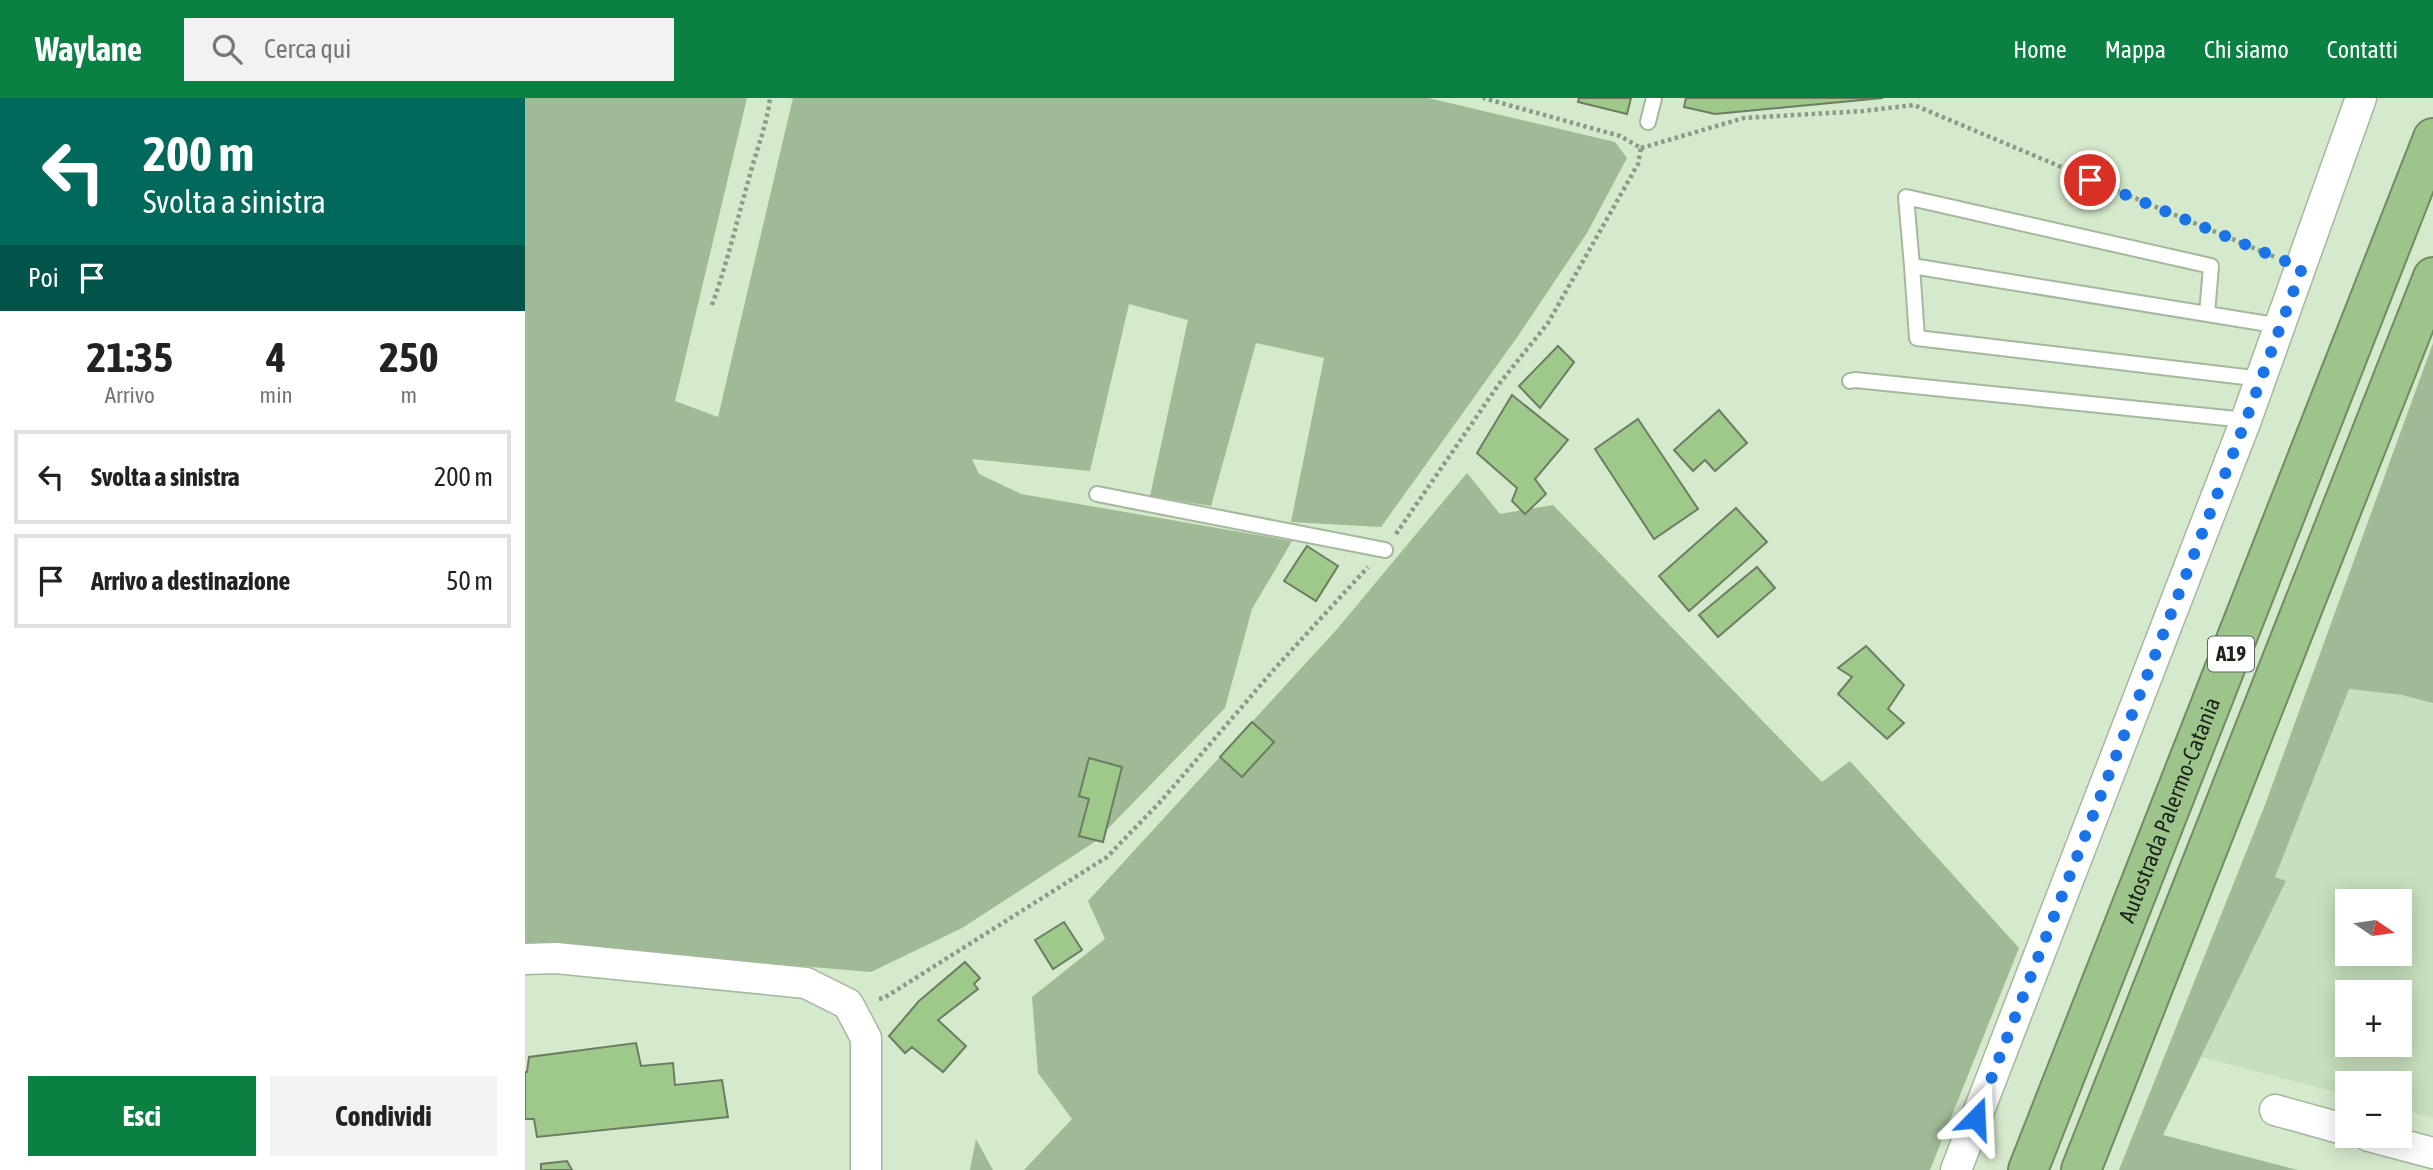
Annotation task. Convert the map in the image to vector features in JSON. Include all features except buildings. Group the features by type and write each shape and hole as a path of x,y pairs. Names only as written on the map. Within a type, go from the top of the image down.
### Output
{"highway":[{"name":"Autostrada Palermo-Catania","path":"2028,1170 2433,138"},
{"name":"A19","path":"2081,1170 2433,277"}],"street":[{"path":"1956,1170 2262,379 2361,98"},
{"path":"525,958 568,959 806,984 848,1004 866,1038 866,1170"},
{"path":"2275,1110 2335,1127"},
{"path":"2412,1147 2433,1153"}],"lane":[{"path":"1648,122 1654,98"},
{"path":"2207,314 2211,266 1906,197 1917,338 2262,379"},
{"path":"1912,266 2281,326"},
{"path":"1850,381 2246,420"},
{"path":"1097,494 1385,550"}],"path":[{"path":"712,305 723,276 768,120 770,98"},
{"path":"1641,148 1744,118 1914,105 2302,268"}],"shaded area":[{"path":"525,98 747,98 675,401 718,417 793,98 1428,98 1615,142 1627,158 1587,233 1518,336 1381,527 1291,522 1324,358 1256,343 1211,506 1150,496 1188,320 1129,304 1090,471 972,459 979,474 1021,494 1292,541 1252,609 1225,708 1096,841 962,928 871,972 525,943"},
{"path":"2433,343 2433,703 2402,695 2349,689 2275,877 2286,881 2163,1135 2298,1170 2119,1170 2265,805"},
{"path":"1467,473 1500,514 1553,505 1822,782 1850,761 2019,948 1930,1170 1024,1170 1072,1119 1038,1073 1032,997 1105,939 1088,901 1338,628"},
{"path":"2349,689 2402,695 2433,703 2433,1118 2412,1112 2412,1071 2335,1071 2335,1092 2201,1057 2285,881 2274,877"},
{"path":"976,1139 993,1170 970,1170"}],"route":[{"path":"1976,1118 2246,420 2302,268 2090,180"}]}
